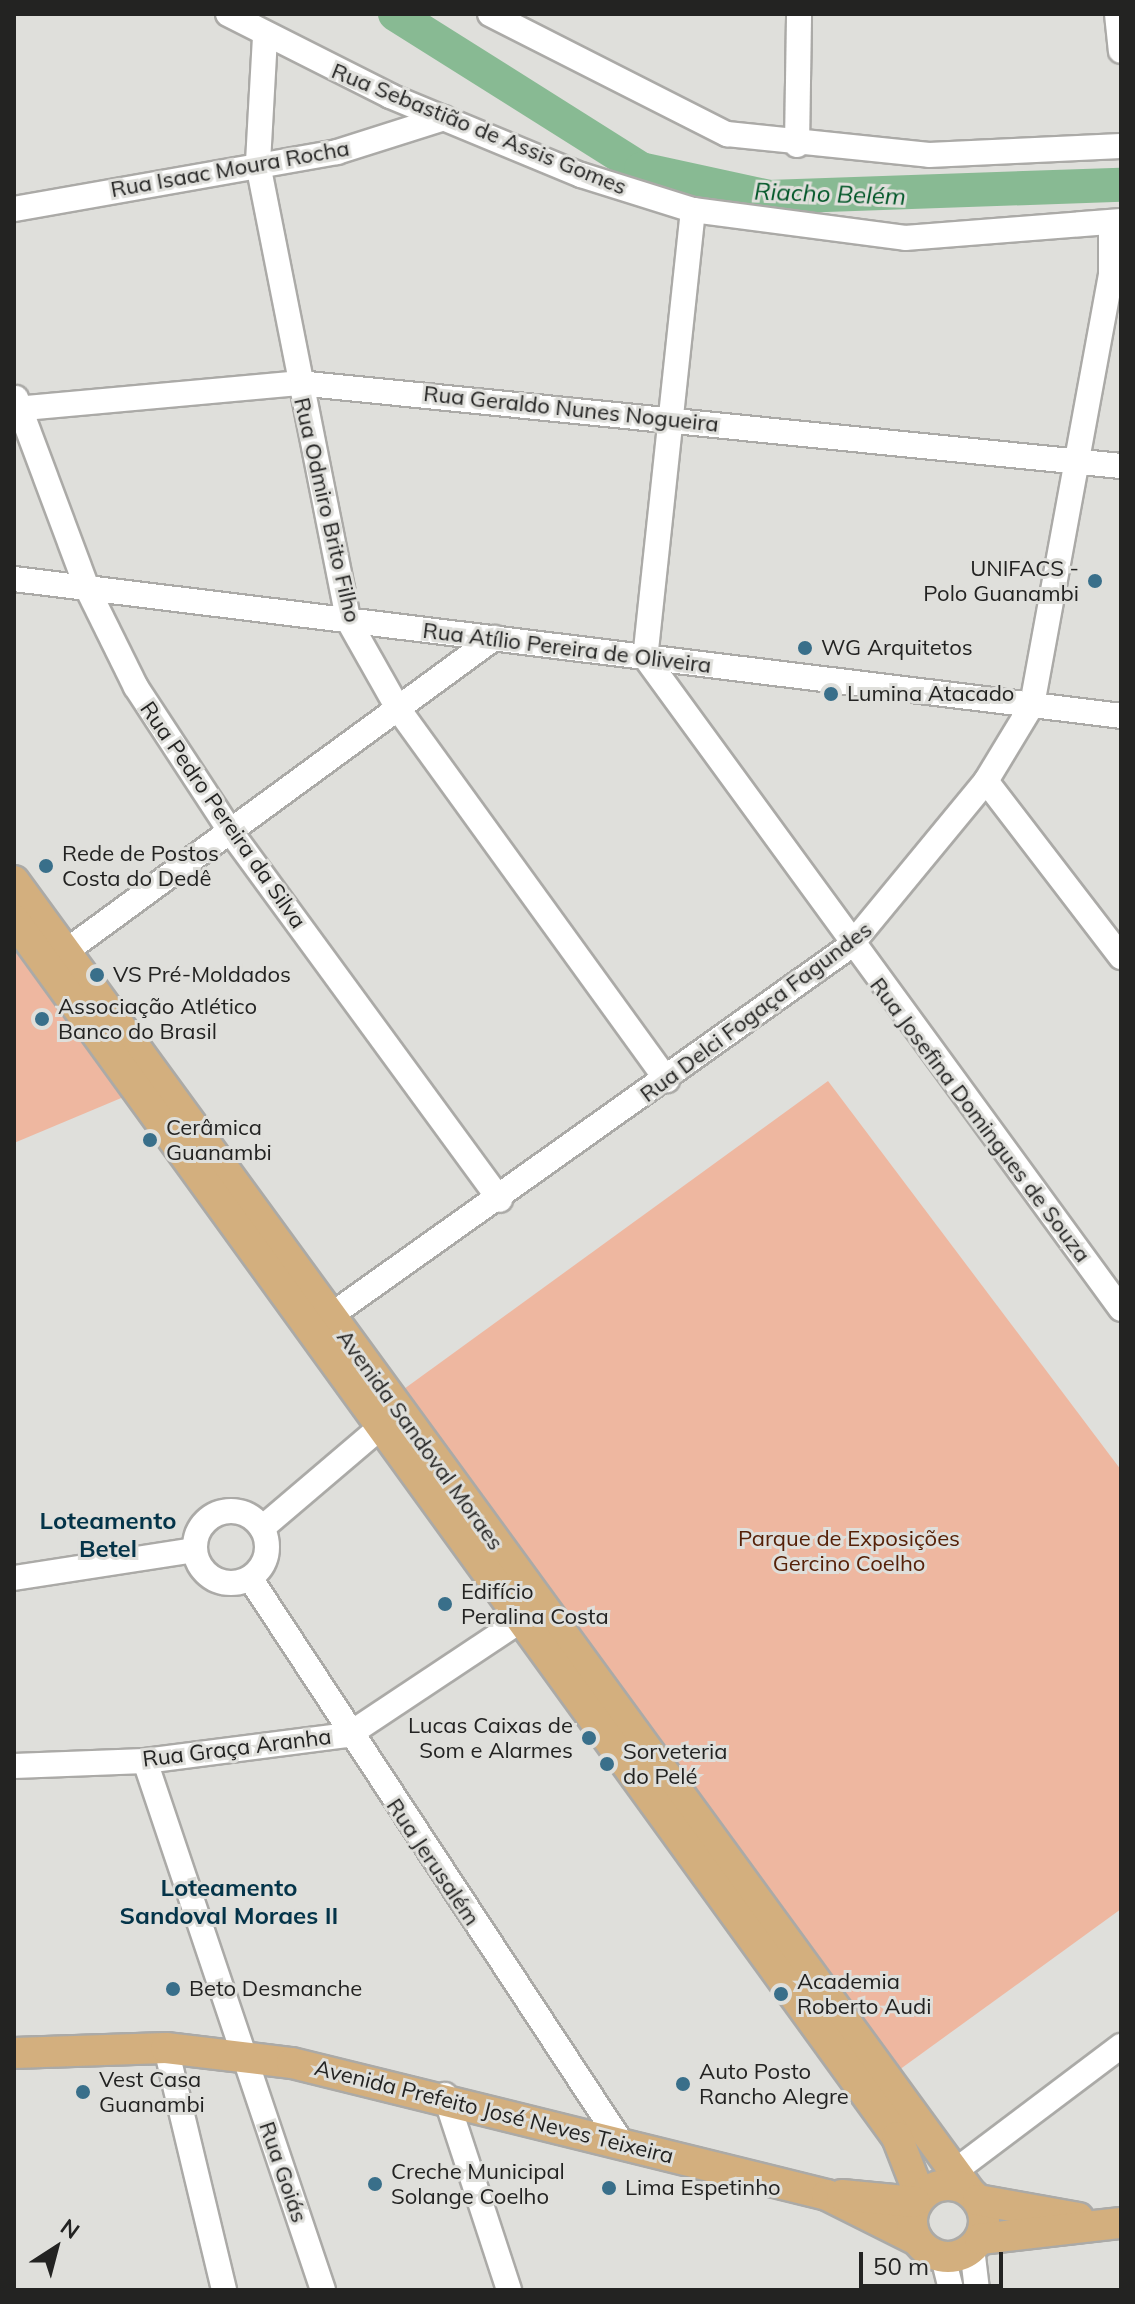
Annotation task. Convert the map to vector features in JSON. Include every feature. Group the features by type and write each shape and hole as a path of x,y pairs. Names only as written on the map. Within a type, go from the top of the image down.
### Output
{"main road":[{"name":"Avenida Sandoval Moraes","path":"14,881 65,952 159,1098 575,1674 897,2137 918,2199"},
{"name":"Avenida Sandoval Moraes","path":"14,920 330,1316 390,1419 521,1620 575,1674 967,2188"},
{"name":"Avenida Prefeito José Neves Teixeira","path":"14,2053 166,2048 244,2055 445,2095 827,2195 918,2199"},
{"path":"948,2184 1116,2224 965,2248 917,2240 918,2199 948,2184"},
{"path":"965,2248 984,2219 967,2188"},
{"name":"Avenida Prefeito José Neves Teixeira","path":"827,2195 917,2240"}],"street":[{"name":"Rua Sebastião de Assis Gomes","path":"228,14 265,37 444,118 581,175 693,210 905,238 1116,222"},
{"path":"490,14 528,25 671,112 727,134 797,145 929,155 1121,146"},
{"path":"797,145 799,14"},
{"path":"1117,14 1121,51"},
{"name":"Rua Odmiro Brito Filho","path":"265,37 258,164 298,383 348,620 399,710 667,1080"},
{"name":"Rua Isaac Moura Rocha","path":"14,209 337,152 444,118"},
{"path":"645,657 693,210"},
{"name":"Rua Delci Fogaça Fagundes","path":"330,1316 500,1200 850,946 986,781 1032,705 1071,463 1111,275 1116,222"},
{"name":"Rua Geraldo Nunes Nogueira","path":"16,404 298,383 671,418 1121,466"},
{"name":"Rua Pedro Pereira da Silva","path":"16,404 87,588 136,687 233,835 500,1200"},
{"name":"Rua Atílio Pereira de Oliveira","path":"14,579 1121,716"},
{"path":"65,952 233,835 494,638"},
{"name":"Rua Josefina Domingues de Souza","path":"645,657 850,946 1121,1309"},
{"path":"986,781 1121,957"},
{"path":"262,1528 390,1419"},
{"path":"219,1512 244,1512 262,1528 268,1546 250,1578 226,1583 204,1572 194,1550 200,1526 219,1512"},
{"path":"14,1578 194,1550"},
{"name":"Rua Jerusalém","path":"250,1578 348,1735 621,2142"},
{"name":"Rua Graça Aranha","path":"14,1766 145,1761 348,1735 521,1620"},
{"name":"Rua Goiás","path":"145,1761 323,2290"},
{"path":"967,2188 1121,2046"},
{"path":"166,2048 224,2290"},
{"path":"445,2095 509,2290"},
{"path":"951,2290 965,2248"},
{"path":"965,2248 977,2290"}],"green space":[{"name":"Associação Atlético Banco do Brasil","path":"14,942 126,1096 14,1143"},
{"name":"Parque de Exposições Gercino Coelho","path":"828,1081 1121,1470 1121,1909 899,2070 404,1389"}],"waterway":[{"name":"Riacho Belém","path":"395,14 641,169 769,197 1121,185"}],"place":[{"name":"UNIFACS - Polo Guanambi","path":"1095,581"},
{"name":"WG Arquitetos","path":"805,648"},
{"name":"Lumina Atacado","path":"831,694"},
{"name":"Rede de Postos Costa do Dedê","path":"46,866"},
{"name":"VS Pré-Moldados","path":"97,975"},
{"name":"Associação Atlético Banco do Brasil","path":"42,1019"},
{"name":"Cerâmica Guanambi","path":"150,1140"},
{"name":"Edifício Peralina Costa","path":"445,1604"},
{"name":"Lucas Caixas de Som e Alarmes","path":"589,1738"},
{"name":"Sorveteria do Pelé","path":"607,1764"},
{"name":"Beto Desmanche","path":"173,1989"},
{"name":"Academia Roberto Audi","path":"781,1994"},
{"name":"Auto Posto Rancho Alegre","path":"683,2084"},
{"name":"Vest Casa Guanambi","path":"83,2092"},
{"name":"Creche Municipal Solange Coelho","path":"375,2184"},
{"name":"Lima Espetinho","path":"609,2188"}],"district":[{"name":"Loteamento Betel","path":"108,1535"},
{"name":"Loteamento Sandoval Moraes II","path":"229,1902"}]}
